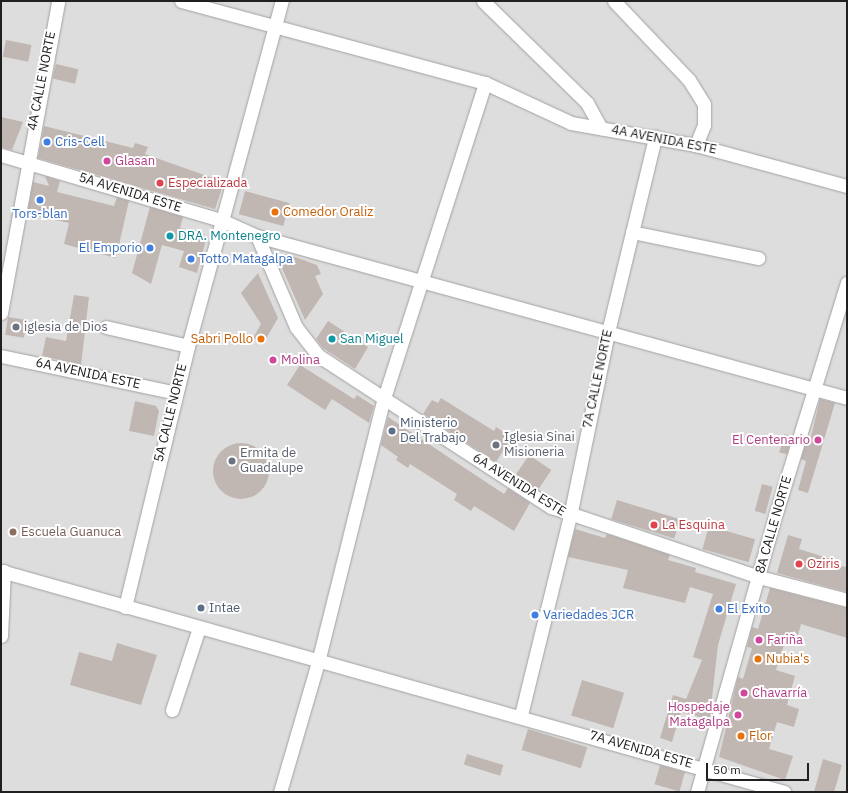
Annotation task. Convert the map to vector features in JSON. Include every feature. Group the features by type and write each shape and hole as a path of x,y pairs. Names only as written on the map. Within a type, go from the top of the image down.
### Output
{"street":[{"name":"4A CALLE NORTE","path":"1,313 26,162 58,1"},
{"path":"181,1 275,26"},
{"name":"5A CALLE NORTE","path":"125,607 188,346 221,220 282,1"},
{"path":"483,1 587,103 601,128"},
{"path":"614,1 690,80 704,104 704,125 696,145"},
{"name":"4A AVENIDA ESTE","path":"275,26 485,83 571,123 696,145 847,186"},
{"path":"280,792 318,662 384,398 420,280 485,83"},
{"name":"7A CALLE NORTE","path":"521,715 570,516 608,332 655,137"},
{"name":"5A AVENIDA ESTE","path":"1,155 221,220 257,236 847,398"},
{"path":"632,232 758,258"},
{"name":"6A AVENIDA ESTE","path":"257,236 296,327 318,356 551,507 570,516 758,578 847,600"},
{"name":"8A CALLE NORTE","path":"697,792 758,578 847,283"},
{"path":"106,327 188,346"},
{"name":"6A AVENIDA ESTE","path":"1,356 176,393"},
{"path":"1,636 3,571"},
{"name":"7A AVENIDA ESTE","path":"3,571 318,662 521,715 784,792"},
{"path":"172,710 199,628"}],"shaded area":[{"path":"1,1 847,1 847,792 1,792"}],"building":[{"path":"6,40 32,45 28,62 3,57"},
{"path":"56,64 78,69 75,84 53,79"},
{"path":"1,117 23,122 12,150 1,147"},
{"path":"44,126 133,148 135,143 148,147 145,154 224,182 215,209 38,158"},
{"path":"45,176 60,181 57,192 114,206 117,197 129,201 116,258 64,244 69,223 27,214 33,182 49,186"},
{"path":"245,191 289,203 283,226 239,214"},
{"path":"150,207 183,217 180,228 204,234 206,240 197,273 179,267 184,251 162,245 151,284 132,273"},
{"path":"287,254 317,265 321,274 315,276 323,294 305,320 277,257"},
{"path":"258,273 278,318 263,344 253,338 261,324 241,293"},
{"path":"74,295 89,297 81,365 42,356 46,337 66,341"},
{"name":"iglesia de Dios","path":"8,317 27,320 24,338 5,335"},
{"path":"328,321 368,347 355,369 323,348 316,339"},
{"path":"300,365 354,399 357,395 374,406 369,423 332,399 325,410 287,385"},
{"path":"441,398 494,431 496,427 512,437 496,462 423,414 432,400 438,403"},
{"path":"820,399 835,403 808,493 798,490 806,461 801,459 807,440 810,441"},
{"path":"135,401 156,406 159,411 154,436 129,431"},
{"path":"388,417 504,494 508,488 530,503 514,531 474,506 471,511 454,500 457,494 410,464 408,468 396,460 398,457 381,445"},
{"path":"784,434 792,436 787,454 779,452"},
{"path":"236,443 246,443 261,451 267,460 269,471 267,482 261,491 246,499 236,499 225,494 218,487 213,476 213,466 218,455 225,448"},
{"path":"529,455 551,470 538,490 516,475"},
{"path":"762,484 773,487 765,514 755,511"},
{"path":"617,500 680,519 674,538 611,519"},
{"path":"709,526 755,539 749,562 702,549"},
{"path":"575,529 605,538 607,534 670,555 668,560 696,568 695,572 736,584 718,645 710,716 707,719 681,712 672,742 660,738 673,695 686,699 702,660 693,657 713,594 690,587 685,603 623,588 628,570 568,557"},
{"path":"788,535 802,539 799,549 840,562 839,566 847,567 847,592 777,573"},
{"path":"770,588 847,608 847,638 801,624 796,642 786,639 776,670 795,676 787,705 799,709 794,727 777,722 769,749 793,756 785,780 719,757 738,677 743,679 752,648 747,647 752,627 758,629"},
{"path":"117,643 157,655 141,705 70,685 79,652 112,661"},
{"path":"582,680 624,693 613,728 571,715"},
{"path":"528,729 587,747 581,768 522,750"},
{"path":"467,754 503,765 500,776 464,765"},
{"path":"823,759 842,765 834,792 814,792"},
{"path":"660,765 685,772 679,791 654,784"}],"place":[{"name":"Cris-Cell","path":"47,142"},
{"name":"Glasan","path":"107,161"},
{"name":"Especializada","path":"160,183"},
{"name":"Tors-blan","path":"40,200"},
{"name":"Comedor Oraliz","path":"275,212"},
{"name":"DRA. Montenegro","path":"170,236"},
{"name":"El Emporio","path":"150,248"},
{"name":"Totto Matagalpa","path":"191,259"},
{"name":"iglesia de Dios","path":"16,327"},
{"name":"Sabri Pollo","path":"261,339"},
{"name":"San Miguel","path":"332,339"},
{"name":"Molina","path":"273,360"},
{"name":"Ministerio Del Trabajo","path":"392,431"},
{"name":"El Centenario","path":"818,440"},
{"name":"Iglesia Sinai Misioneria","path":"496,445"},
{"name":"Ermita de Guadalupe","path":"232,461"},
{"name":"La Esquina","path":"654,525"},
{"name":"Escuela Guanuca","path":"13,532"},
{"name":"Oziris","path":"799,564"},
{"name":"Intae","path":"201,608"},
{"name":"El Exito","path":"719,609"},
{"name":"Variedades JCR","path":"535,615"},
{"name":"Fariña","path":"759,640"},
{"name":"Nubia's","path":"758,659"},
{"name":"Chavarría","path":"744,693"},
{"name":"Hospedaje Matagalpa","path":"738,715"},
{"name":"Flor","path":"741,736"}]}
